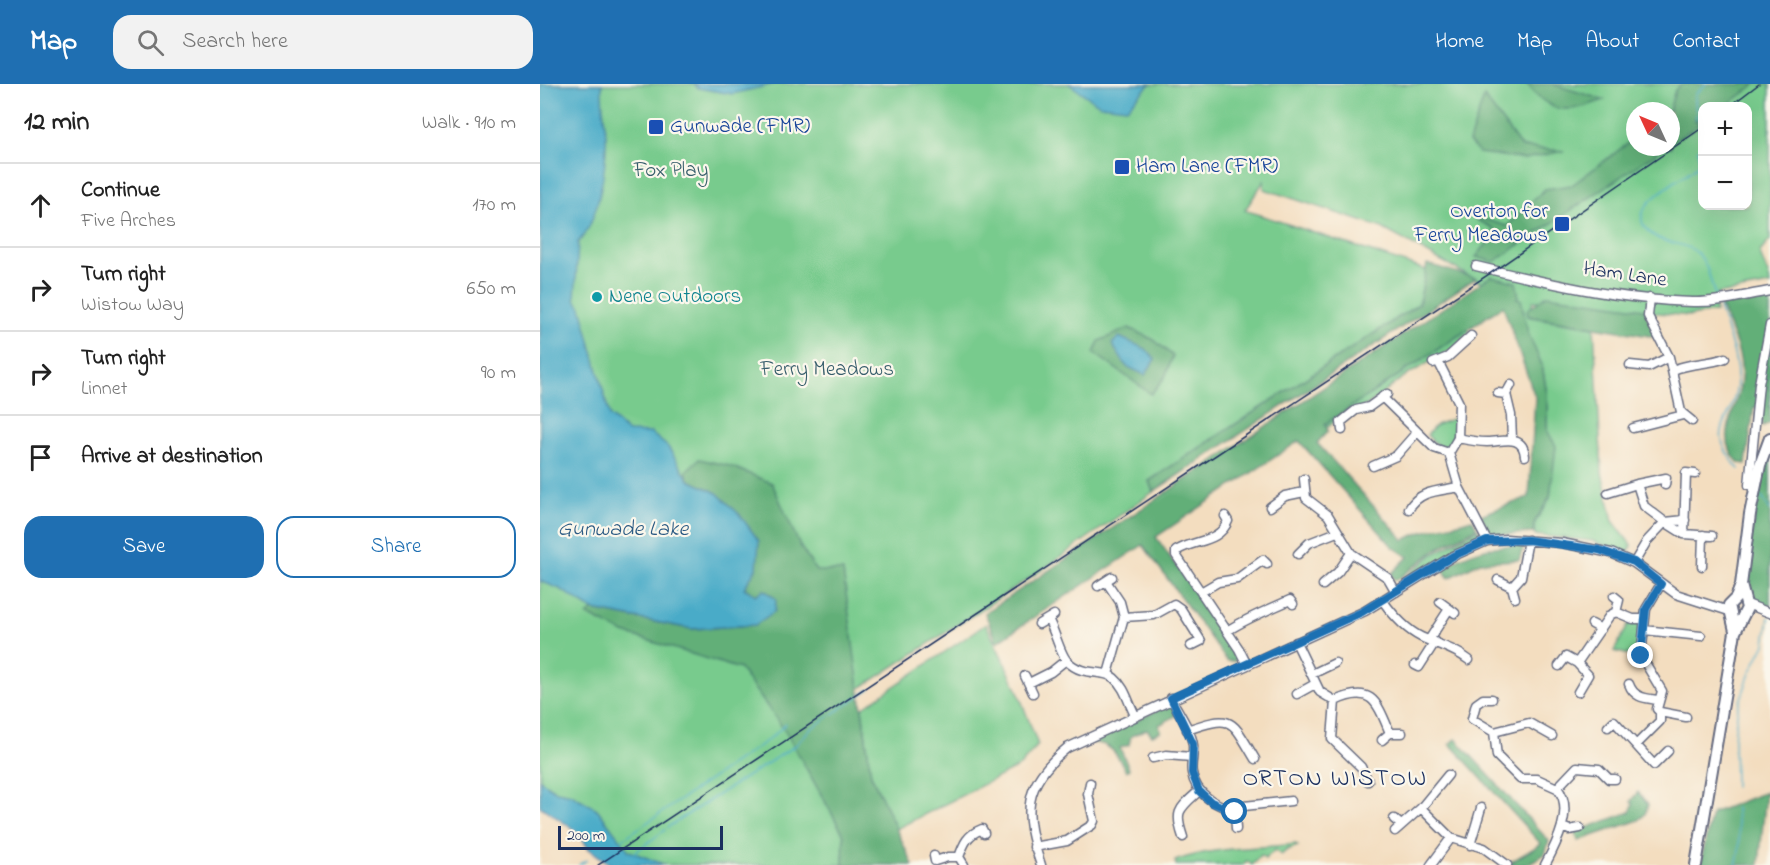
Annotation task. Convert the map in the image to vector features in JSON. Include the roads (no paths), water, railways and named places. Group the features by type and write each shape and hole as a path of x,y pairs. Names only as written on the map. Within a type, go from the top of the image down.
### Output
{"main road":[{"path":"1696,865 1736,632 1750,486 1770,438"}],"street":[{"name":"Ham Lane","path":"1476,266 1524,278 1650,298 1695,302 1770,291"},
{"path":"1650,298 1648,316 1669,357 1683,415 1692,421"},
{"path":"1750,486 1759,384 1770,325"},
{"path":"1472,336 1448,357 1436,362 1460,403 1458,438 1449,453 1459,488 1487,541"},
{"path":"1635,368 1649,367 1669,357"},
{"path":"1673,370 1687,364 1710,364 1725,358"},
{"path":"1511,385 1502,394 1511,415 1512,439"},
{"path":"1342,430 1341,423 1348,416 1370,407 1385,396 1434,448 1449,453"},
{"path":"1632,428 1679,418 1683,415"},
{"path":"1373,466 1396,456 1417,432"},
{"path":"1458,438 1481,442 1512,439 1522,446 1526,456"},
{"path":"1684,534 1688,474"},
{"path":"1608,493 1666,478 1665,485"},
{"path":"1304,479 1304,492 1311,503 1328,515 1352,553 1388,578 1396,592"},
{"path":"1636,484 1644,506 1665,522 1684,534 1708,535 1705,567 1691,565"},
{"path":"1409,509 1415,499 1422,495 1459,488"},
{"path":"1270,503 1294,492 1304,492"},
{"path":"1229,519 1224,531 1212,538 1176,550 1177,559 1227,631 1247,665"},
{"path":"1634,562 1647,541 1665,522 1685,520"},
{"path":"1299,548 1337,532"},
{"path":"1512,587 1521,577 1521,566 1527,552 1528,540"},
{"path":"1041,865 1034,847 1028,817 1029,799 1041,773 1067,748 1135,714 1247,665 1383,601 1453,556 1487,541 1528,540 1599,550 1634,562 1676,594 1716,605 1767,612"},
{"path":"1328,584 1352,553"},
{"path":"1201,592 1218,582 1237,579 1263,560"},
{"path":"1498,580 1512,587 1515,598"},
{"path":"1105,581 1120,602 1124,617 1108,674"},
{"path":"1636,745 1659,725 1660,712 1657,709 1662,691 1641,656 1648,603 1661,584"},
{"path":"1614,596 1619,600 1616,612"},
{"path":"1227,631 1245,618 1266,612 1290,600"},
{"path":"1383,601 1395,617 1432,641 1449,646 1469,660"},
{"path":"1415,665 1419,668 1432,641 1452,611 1440,602"},
{"path":"1124,617 1154,615 1174,604 1181,609 1201,640 1191,646"},
{"path":"1577,663 1610,615 1616,612 1633,619 1646,619"},
{"path":"1039,624 1051,617 1066,660 1082,671 1108,674 1124,690 1135,714"},
{"path":"1592,624 1601,629"},
{"path":"1644,630 1701,636"},
{"path":"1296,642 1320,692 1335,701 1359,693 1368,695 1378,703 1390,733"},
{"path":"1559,666 1566,655 1588,675 1578,692"},
{"path":"1033,693 1027,679 1051,672 1066,660"},
{"path":"1312,674 1335,663"},
{"path":"1297,694 1315,684"},
{"path":"1629,684 1634,693 1642,698 1658,700"},
{"path":"1171,698 1193,744 1192,773 1199,791 1211,802 1235,812"},
{"path":"1492,699 1483,699 1476,704 1468,720 1494,732 1529,719 1547,736"},
{"path":"1335,701 1332,739 1361,767 1368,781"},
{"path":"1660,712 1686,717"},
{"path":"1187,730 1216,720 1228,722 1239,732 1255,759"},
{"path":"1608,728 1614,721 1654,765 1668,751"},
{"path":"1494,732 1497,756 1516,777 1546,782 1557,788 1565,807 1563,827 1545,865"},
{"path":"1382,740 1390,733 1402,733"},
{"path":"1153,758 1166,755 1192,758"},
{"path":"1557,788 1577,767 1599,769 1610,781"},
{"path":"1397,825 1421,808 1448,781"},
{"path":"1034,847 1067,841 1092,825 1094,821 1084,794 1090,783"},
{"path":"1183,837 1176,820 1178,813 1199,791"},
{"path":"1235,812 1244,806 1291,801"},
{"path":"1421,808 1451,838 1484,848 1506,865"},
{"path":"1470,845 1475,817 1481,808"},
{"path":"1235,812 1236,829"},
{"path":"1563,827 1569,830 1580,828"},
{"path":"935,860 948,857 962,861 964,842 972,833 982,829 984,833"},
{"path":"1428,864 1451,838"}],"water":[{"name":"Gunwade Lake","path":"540,84 602,84 606,136 605,162 596,208 585,234 578,242 575,299 581,307 610,416 628,432 651,433 668,447 689,480 717,493 740,515 759,541 757,567 744,588 756,595 764,590 776,599 775,611 755,625 692,629 593,610 560,589 540,581"},
{"path":"694,84 775,84 732,94 698,88"},
{"path":"1069,84 1150,84 1127,108 1100,105"},
{"path":"1119,337 1146,349 1155,359 1145,375 1126,366 1112,344"},
{"path":"540,780 556,791 571,794 597,809 629,851 665,865 611,865 589,849 576,831 540,806"}],"waterway":[{"path":"1696,119 1695,94 1706,84"},
{"path":"1698,156 1699,163 1696,167 1654,198 1645,208 1642,217 1645,227 1656,237 1691,248 1699,255 1708,272 1715,296"},
{"path":"1718,304 1731,344 1737,374 1734,398 1721,435 1728,455 1739,469"},
{"path":"1762,497 1770,511"},
{"path":"1735,787 1734,738 1738,707 1750,673 1765,644 1769,617"},
{"path":"668,827 796,745 809,730 870,689"},
{"path":"620,841 768,740 786,724"},
{"path":"1736,808 1739,842 1736,865"},
{"path":"634,853 665,830"},
{"path":"579,865 587,860"}],"railway":[{"path":"1735,102 1759,84"},
{"path":"598,865 1498,268 1698,131"}],"place":[{"name":"Gunwade (FMR)","path":"656,127"},
{"name":"Ham Lane (FMR)","path":"1122,167"},
{"name":"Overton for Ferry Meadows","path":"1562,224"},
{"name":"Nene Outdoors","path":"597,297"}],"district":[{"name":"ORTON WISTOW","path":"1335,779"}],"park label":[{"name":"Fox Play","path":"671,171"},
{"name":"Ferry Meadows","path":"827,370"}]}
